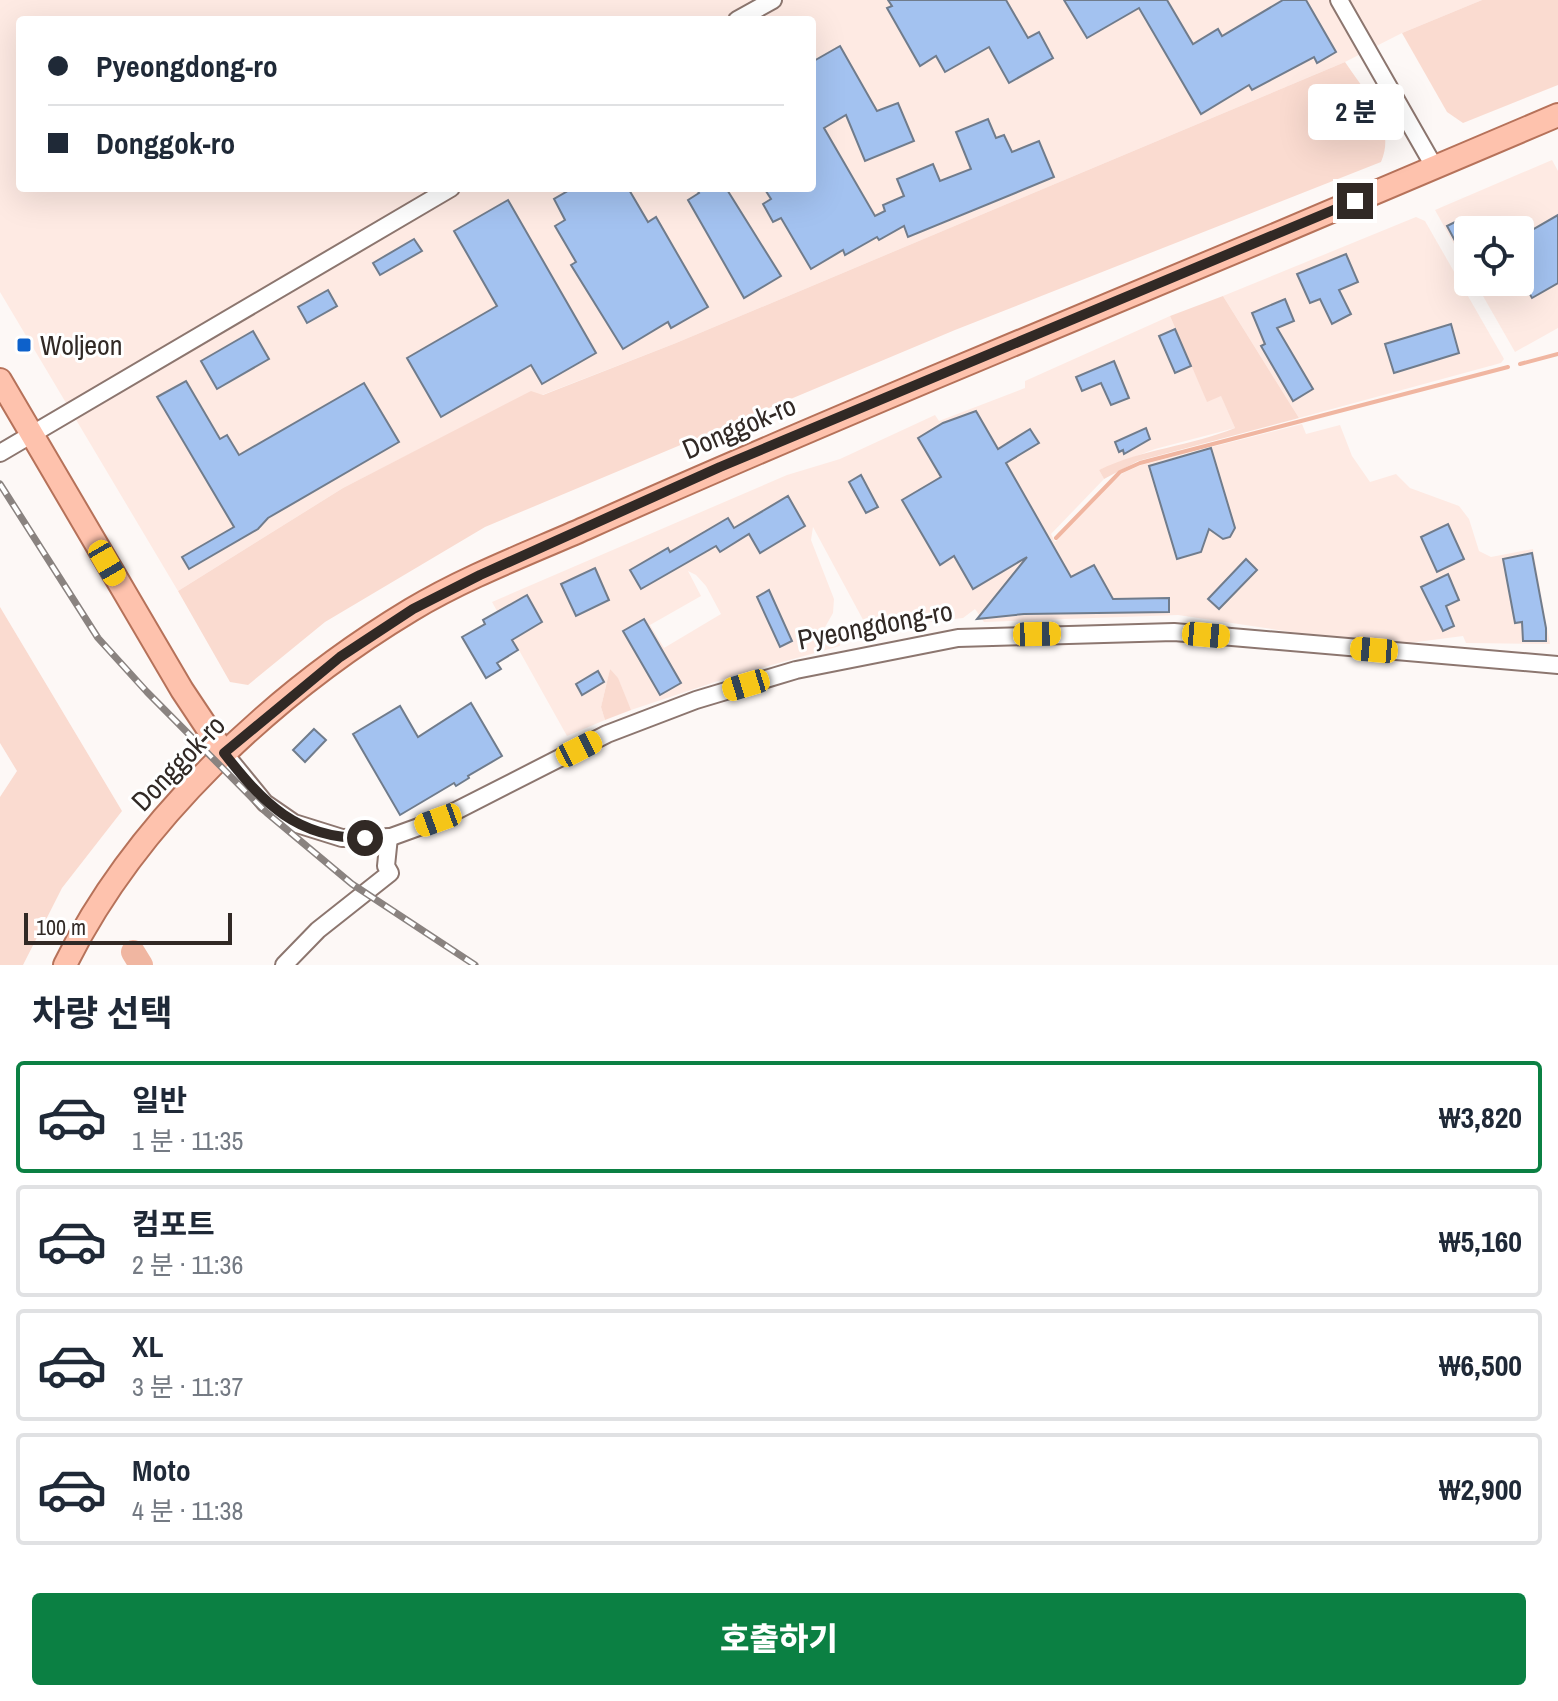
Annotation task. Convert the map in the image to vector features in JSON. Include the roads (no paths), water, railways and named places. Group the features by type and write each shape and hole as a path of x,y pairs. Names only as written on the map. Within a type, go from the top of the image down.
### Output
{"main road":[{"name":"Donggok-ro","path":"65,965 100,900 137,850 224,753 340,657 413,609 480,575 720,467 1558,115"},
{"name":"Pyeongdong-ro","path":"0,380 182,690 224,753"}],"street":[{"path":"744,16 773,0"},
{"path":"1339,0 1435,168"},
{"path":"0,453 444,192"},
{"name":"Pyeongdong-ro","path":"224,753 254,792 294,823 342,838 389,837 438,820 607,734 696,700 796,670 958,638 1174,632 1558,665"},
{"path":"284,965 318,930 390,873 386,866 389,837"}],"waterway":[{"path":"1520,364 1558,354"},
{"path":"1056,538 1120,472 1140,463 1508,367"},
{"path":"133,952 141,965"}],"railway":[{"path":"0,484 98,638 147,692 267,813 352,884 475,965"}],"place":[{"name":"Woljeon","path":"24,345"}]}
